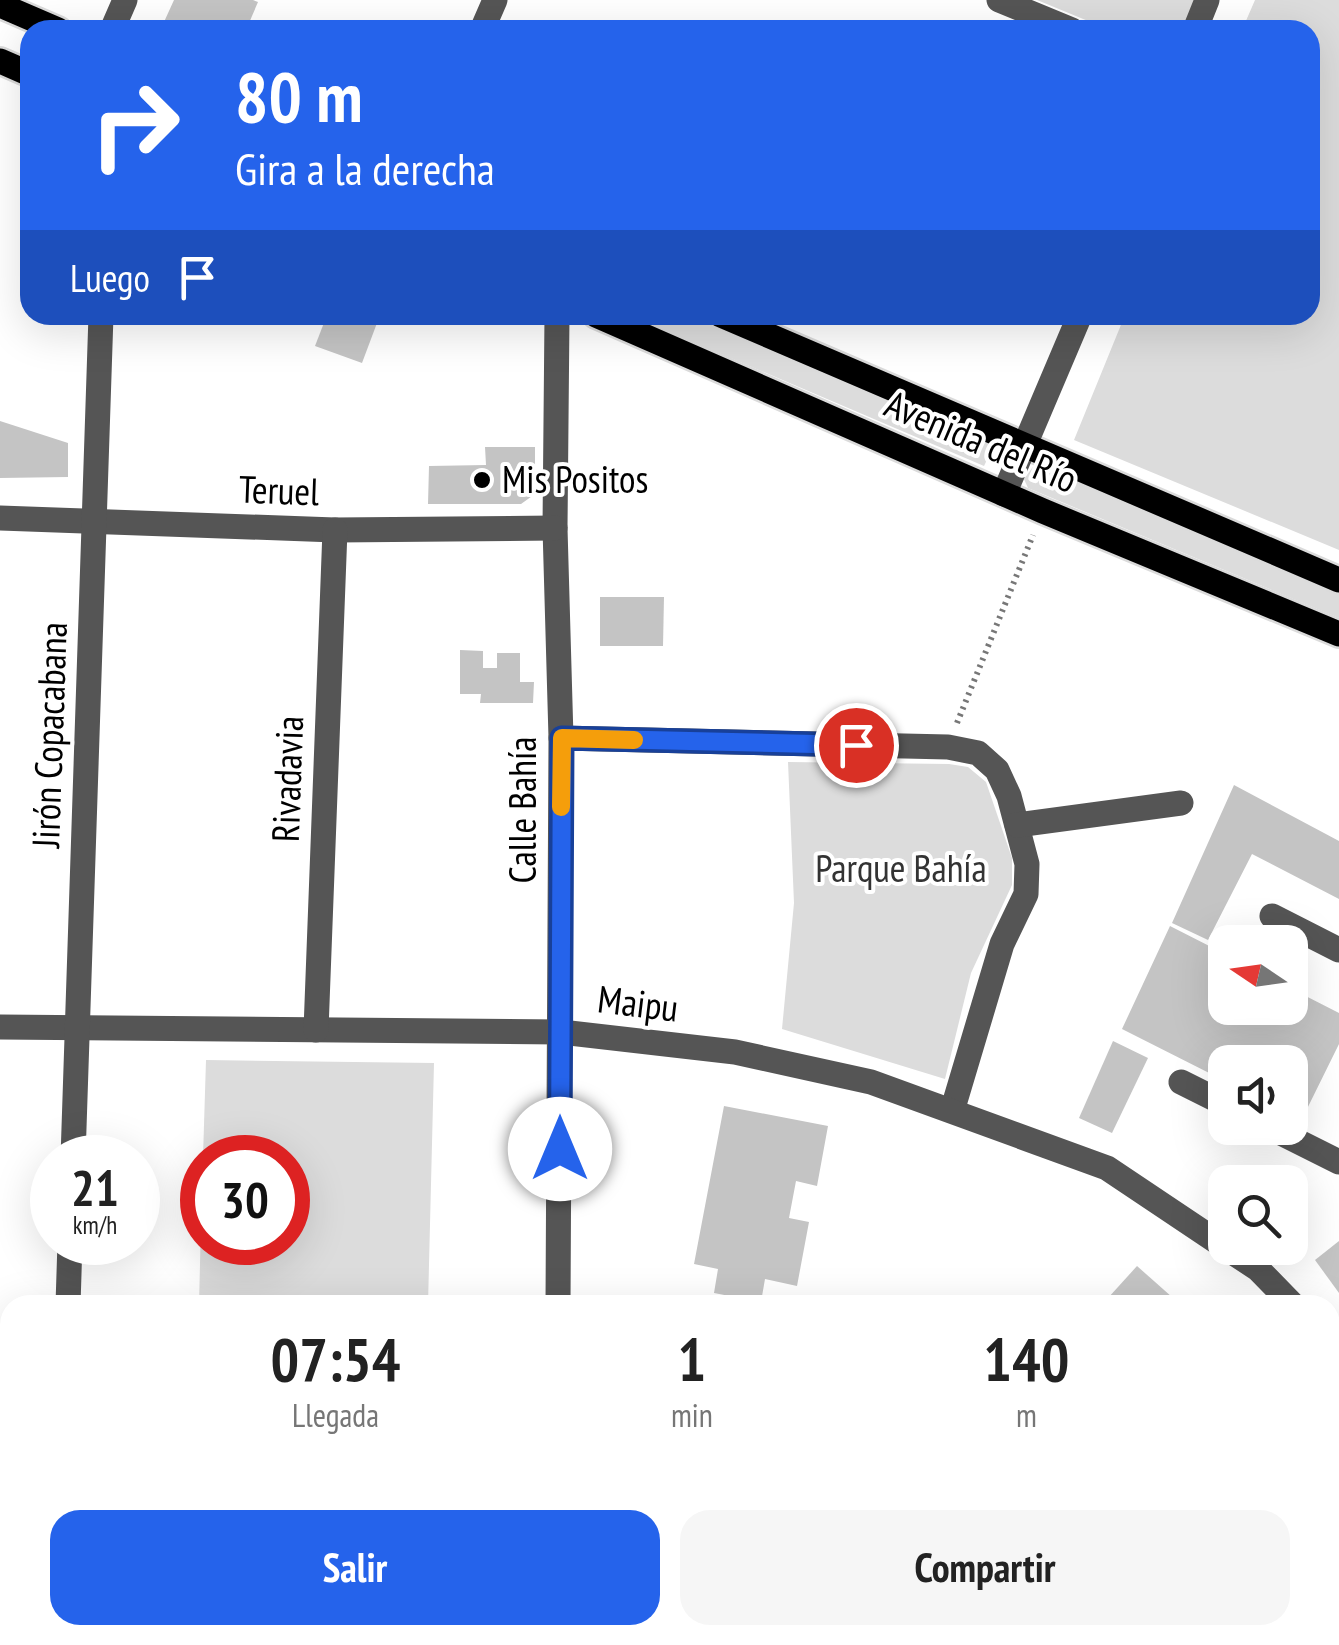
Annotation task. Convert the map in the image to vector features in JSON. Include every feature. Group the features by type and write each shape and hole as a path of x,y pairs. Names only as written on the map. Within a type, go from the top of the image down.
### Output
{"main road":[{"path":"0,5 35,20"},
{"name":"Avenida del Río","path":"619,325 1004,494 1339,634"},
{"name":"Avenida del Río","path":"744,325 1339,580"}],"street":[{"path":"999,0 1048,20"},
{"name":"Jirón Copacabana","path":"74,1135 101,325"},
{"name":"Calle Bahía","path":"557,325 555,528 562,738 558,1295"},
{"path":"1004,494 1076,325"},
{"name":"Teruel","path":"0,518 335,530 555,528"},
{"name":"Rivadavia","path":"316,1030 335,530"},
{"path":"562,738 948,747 978,753 997,770 1027,864 1026,894 1002,944 953,1108"},
{"path":"1017,825 1181,803"},
{"path":"1272,916 1339,950"},
{"name":"Maipu","path":"0,1027 561,1032 735,1052 810,1066 953,1108 1107,1168 1208,1236"},
{"path":"1181,1082 1208,1096"},
{"path":"1305,1145 1339,1162"},
{"path":"68,1295 69,1265"},
{"name":"Maipu","path":"1252,1265 1284,1295"}],"path":[{"path":"948,747 1044,511"}],"green space":[{"path":"1037,0 1194,0 1186,20 1086,20"},
{"path":"1255,0 1339,0 1339,550 1074,440 1121,325 1320,325 1320,20 1246,20"},
{"path":"653,325 715,325 995,443 984,466"},
{"path":"1035,464 1339,591 1339,618 1028,488 1024,479"},
{"name":"Parque Bahía","path":"788,762 949,764 968,767 986,782 1012,858 1012,885 971,973 945,1079 782,1029 794,903"},
{"path":"206,1060 434,1063 428,1295 199,1295 200,1265 310,1265 310,1135 204,1135"}],"building":[{"path":"174,0 258,2 250,20 165,20"},
{"path":"323,325 376,325 362,363 315,346"},
{"path":"0,421 68,443 68,477 0,478"},
{"name":"Mis Positos","path":"485,447 535,447 535,494 521,504 428,504 429,466 486,465"},
{"path":"600,597 664,597 663,646 600,646"},
{"path":"460,650 483,651 483,668 497,668 497,653 520,653 520,682 534,682 533,703 480,703 481,694 460,694"},
{"path":"1234,785 1339,841 1339,899 1252,854 1216,925 1208,925 1208,940 1172,923"},
{"path":"1170,926 1208,945 1208,1025 1308,1025 1308,997 1339,1013 1339,1044 1308,1107 1308,1045 1208,1045 1208,1072 1122,1029"},
{"path":"1113,1041 1148,1058 1112,1133 1079,1118"},
{"path":"724,1106 828,1126 817,1186 796,1181 789,1218 809,1222 797,1286 765,1279 762,1295 714,1293 718,1269 694,1264"},
{"path":"1339,1241 1339,1293 1315,1260"},
{"path":"1137,1266 1170,1295 1111,1295"}],"slow traffic":[{"path":"561,807 562,738 634,740"}],"place":[{"name":"Mis Positos","path":"482,480"}],"route":[{"path":"560,1149 562,738 856,745"}]}
